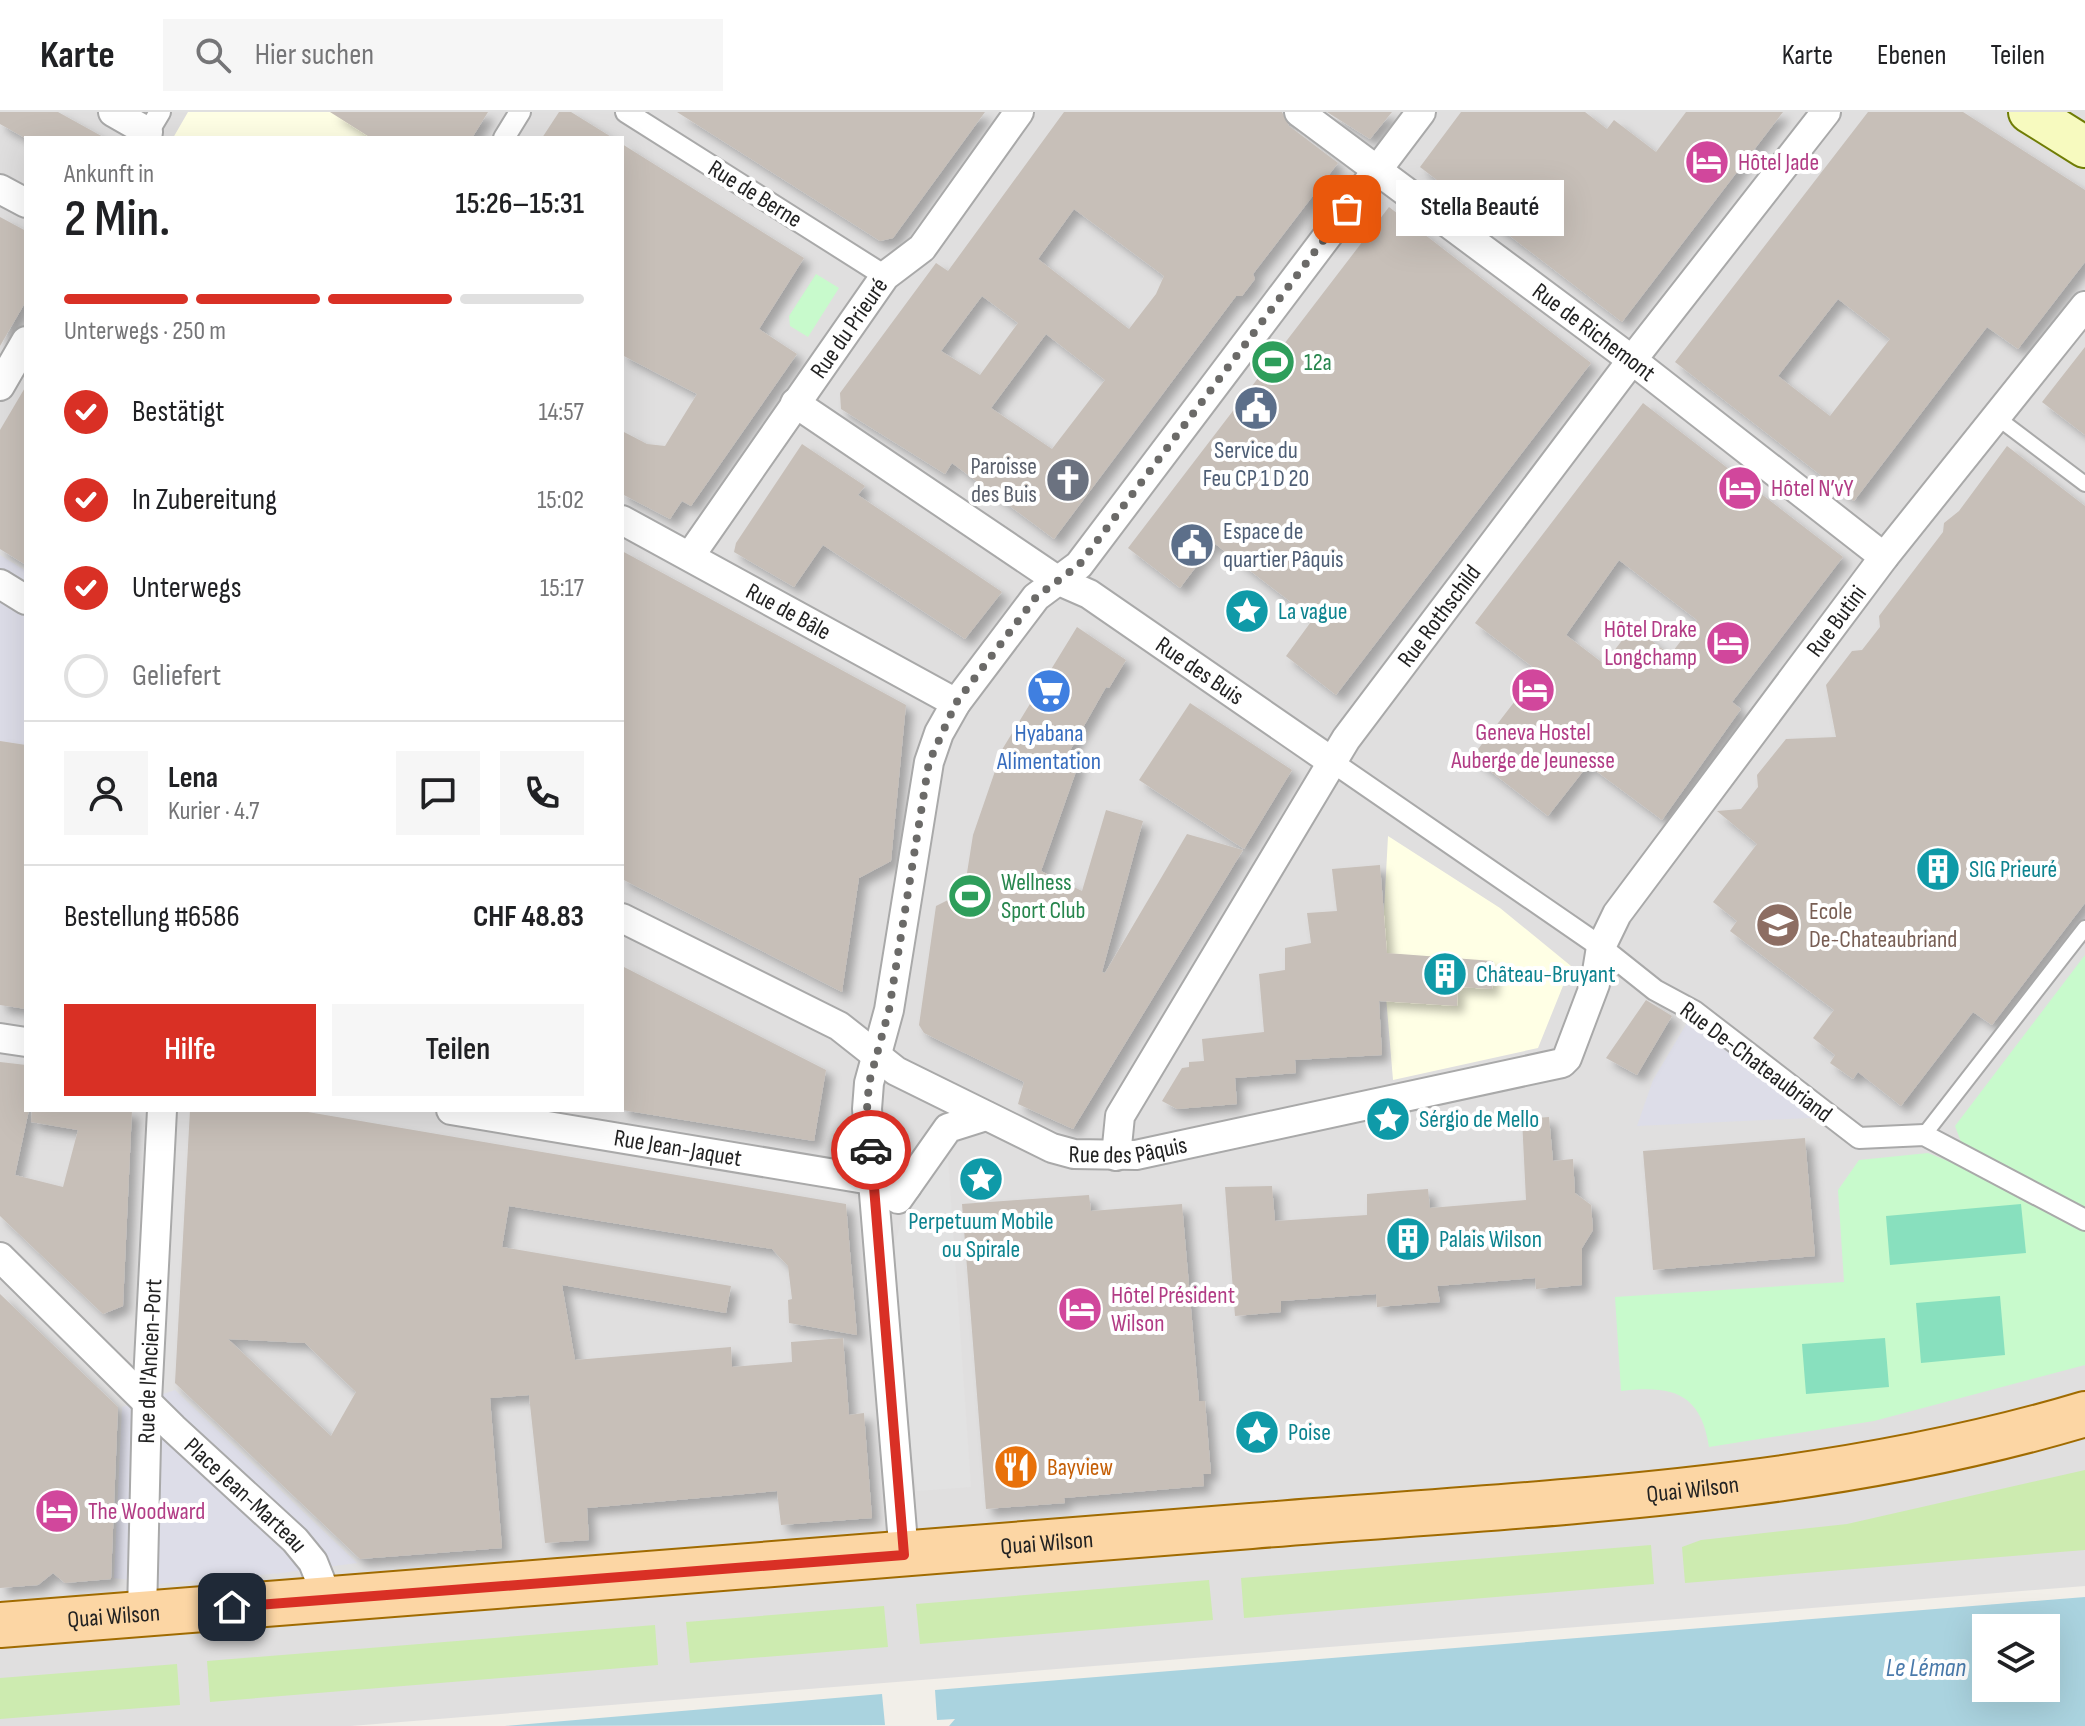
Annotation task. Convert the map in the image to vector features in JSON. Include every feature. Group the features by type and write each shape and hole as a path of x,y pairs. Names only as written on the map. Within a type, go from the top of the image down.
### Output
{"main road":[{"path":"2029,112 2085,147"},
{"name":"Quai Wilson","path":"0,1625 904,1555 1747,1484 1905,1458 2085,1414"}],"street":[{"path":"113,112 151,127"},
{"path":"505,136 520,112"},
{"name":"Rue de Berne","path":"626,112 885,276"},
{"name":"Rue du Prieuré","path":"690,556 885,276 922,248 1019,112"},
{"name":"Rue de Richemont","path":"1299,112 1632,360 1884,557"},
{"path":"904,1555 867,1109 876,1054 889,1010 929,762 956,703 1036,597 1079,565 1421,112"},
{"name":"Rue Rothschild","path":"1116,1156 1120,1116 1331,761 1632,360 1826,112"},
{"path":"0,189 24,202"},
{"name":"Rue Butini","path":"1601,947 1617,914 1884,557 2085,306"},
{"path":"0,386 24,344"},
{"name":"Rue des Buis","path":"795,403 1057,580 1089,594 1601,947"},
{"name":"Rue de Bâle","path":"624,521 956,703"},
{"path":"0,584 24,599"},
{"name":"Rue des Pâquis","path":"624,919 839,1026 896,1071 1052,1148 1074,1154 1116,1156 1188,1144 1562,1063 1567,1058 1595,984 1601,947"},
{"name":"Rue De-Chateaubriand","path":"1601,947 1655,990 1694,1011 1859,1138 1924,1135"},
{"path":"0,1038 24,1042"},
{"name":"Rue de l'Ancien-Port","path":"142,1613 147,1401 162,1112"},
{"name":"Rue Jean-Jaquet","path":"463,1112 907,1186"},
{"path":"877,1232 948,1128 986,1116"},
{"path":"1924,1135 2085,1220"},
{"name":"Place Jean-Marteau","path":"0,1257 295,1540 313,1562 321,1582 322,1601"}],"lane":[{"path":"2058,112 2085,130"},
{"path":"1995,416 2085,484"},
{"path":"1924,1135 2085,928"}],"shaded area":[{"path":"0,112 2085,112 2085,1586 351,1726 0,1726"},
{"path":"188,112 486,112 470,136 174,136"},
{"path":"0,555 24,570 24,745 0,741"},
{"path":"1388,836 1500,908 1571,966 1538,1048 1393,1080 1382,949"},
{"path":"1694,1011 1830,1117 1637,1126 1653,1080"},
{"path":"948,1159 971,1487 917,1491 905,1410 892,1253 905,1209 935,1160"},
{"path":"175,1390 357,1563 159,1584 114,1578 122,1407"}],"green space":[{"path":"816,274 839,288 808,337 790,326 789,316"},
{"path":"2085,955 2085,1214 1961,1142 1955,1126"},
{"path":"1928,1153 2000,1182 2085,1230 2085,1365 1874,1421 1709,1447 1699,1414 1681,1396 1655,1389 1621,1391 1615,1297 1844,1282 1838,1190 1859,1160"},
{"path":"2021,1204 2026,1253 1890,1265 1886,1216"},
{"path":"2000,1296 2005,1355 1921,1363 1916,1303"},
{"path":"1885,1338 1889,1387 1806,1394 1802,1344"},
{"path":"2085,1470 2085,1550 1685,1583 1682,1547 1701,1540 1847,1524"},
{"path":"1651,1545 1654,1584 1244,1618 1241,1578"},
{"path":"1209,1580 1213,1620 920,1644 916,1604"},
{"path":"884,1606 888,1647 690,1663 686,1622"},
{"path":"655,1625 658,1665 210,1702 207,1661"},
{"path":"177,1664 180,1705 0,1719 0,1678"}],"water":[{"name":"Le Léman","path":"2085,1597 2085,1726 949,1726 955,1719 937,1720 935,1690"},
{"path":"882,1694 885,1725 505,1726"}],"building":[{"path":"0,112 58,112 101,136 24,137 0,124"},
{"path":"330,112 488,112 473,136 368,136"},
{"path":"559,112 571,112 610,136 543,136"},
{"path":"677,112 985,112 893,238 880,241"},
{"path":"1064,112 1282,112 1289,126 1338,163 1253,274 1255,279 1242,296 1236,296 1054,539 952,463 945,474 841,409 840,393 936,263 948,271","holes":["1074,209 1164,276 1156,294 1129,329 1038,259","982,296 1018,323 980,375 941,351","1046,334 1105,380 1052,449 991,408"]},
{"path":"1327,112 1392,112 1370,139"},
{"path":"1461,112 1585,112 1607,129 1614,120 1656,152 1686,112 1783,112 1622,322 1420,167"},
{"path":"1868,112 1963,112 2085,190 2085,262 2018,349 1987,327 1854,501 1675,362","holes":["1838,299 1890,339 1830,416 1778,376"]},
{"path":"624,145 804,258 759,329 797,354 691,506 682,501 670,519 624,495 624,432 647,444 665,446 697,394 624,356"},
{"path":"1389,207 1591,363 1336,695 1286,656 1313,619 1214,543 1180,588 1128,548"},
{"path":"0,217 24,230 24,304 0,346"},
{"path":"2085,347 2085,435 2042,402"},
{"path":"24,389 24,564 0,549 0,430"},
{"path":"1643,403 1843,557 1732,702 1741,709 1662,820 1588,765 1548,816 1472,757 1538,671 1475,623","holes":["1619,560 1697,620 1670,655 1633,626 1604,664 1566,635"]},
{"path":"802,444 865,486 858,495 1002,592 965,639 823,545 794,587 734,552 736,543"},
{"name":"SIG Prieuré","path":"2007,446 2085,506 2085,903 1992,1025 1973,1012 1901,1106 1858,1072 1853,1079 1830,1063 1835,1055 1813,1038 1834,1010 1730,931 1737,921 1713,902 1757,844 1717,811 1741,809 1758,787 1757,775 1786,739 1836,737 1826,685 1852,651 1862,650 1880,627 1879,616 1943,532 1944,523 1959,511"},
{"path":"624,552 906,705 891,861 859,878 842,992 624,880"},
{"path":"1077,627 1126,660 1109,688 1106,687 1067,756 1079,763 1041,871 1082,891 1106,810 1143,821 1102,972 1105,973 1187,834 1243,850 1073,1129 1018,1104 1024,1082 924,1033 919,1025 936,906 964,892 973,835 1003,748"},
{"path":"1190,703 1292,770 1244,849 1139,780"},
{"path":"0,741 24,745 24,1009 0,1005"},
{"path":"1380,865 1387,953 1493,961 1492,989 1458,987 1457,1006 1379,1001 1382,1055 1295,1060 1296,1073 1235,1078 1237,1104 1177,1109 1162,1101 1182,1068 1189,1067 1189,1062 1204,1061 1202,1039 1264,1032 1259,974 1285,970 1285,948 1311,943 1307,913 1337,911 1332,869"},
{"path":"624,967 826,1070 814,1141 624,1110"},
{"path":"1646,1000 1672,1016 1637,1075 1606,1058"},
{"path":"0,1062 24,1065 24,1112 29,1112 15,1175 63,1187 78,1130 31,1122 32,1112 132,1112 123,1306 103,1314 0,1216"},
{"path":"190,1112 308,1112 846,1204 857,1335 789,1323 788,1300 792,1299 788,1266 772,1249 509,1206 502,1247 731,1286 726,1313 562,1285 575,1360 731,1347 732,1367 792,1362 791,1342 843,1338 849,1415 864,1413 872,1518 781,1525 777,1491 587,1508 589,1540 545,1543 529,1395 490,1398 502,1548 360,1559 175,1383","holes":["228,1339 305,1343 356,1392 331,1436"]},
{"name":"Palais Wilson","path":"1549,1117 1553,1161 1573,1159 1575,1193 1591,1205 1593,1230 1582,1248 1582,1285 1536,1289 1535,1278 1437,1286 1440,1302 1377,1307 1376,1294 1281,1301 1281,1312 1235,1316 1225,1187 1272,1186 1275,1221 1367,1215 1367,1194 1400,1191 1428,1189 1430,1208 1526,1200 1522,1119"},
{"path":"1805,1138 1815,1256 1653,1270 1643,1151"},
{"name":"Hôtel Président Wilson","path":"1089,1195 1091,1211 1182,1204 1199,1401 1205,1401 1211,1474 1203,1474 1204,1486 1064,1498 1065,1503 986,1509 962,1204"},
{"path":"0,1294 118,1407 111,1579 65,1583 53,1573 38,1585 0,1588"}],"way so far":[{"path":"871,1150 867,1109 869,1083 889,1010 929,762 939,733 956,703 1036,597 1079,565 1347,209"}],"place":[{"name":"Hôtel Jade","path":"1707,162"},
{"name":"Stella Beauté","path":"1347,209"},
{"name":"12a","path":"1273,362"},
{"name":"Service du Feu CP 1 D 20","path":"1256,408"},
{"name":"Paroisse des Buis","path":"1068,480"},
{"name":"Hôtel N’vY","path":"1740,488"},
{"name":"Espace de quartier Pâquis","path":"1192,545"},
{"name":"La vague","path":"1247,611"},
{"name":"Hôtel Drake Longchamp","path":"1728,643"},
{"name":"Geneva Hostel Auberge de Jeunesse","path":"1533,690"},
{"name":"Hyabana Alimentation","path":"1049,691"},
{"name":"SIG Prieuré","path":"1938,869"},
{"name":"Wellness Sport Club","path":"970,896"},
{"name":"Ecole De-Chateaubriand","path":"1778,925"},
{"name":"Château-Bruyant","path":"1445,974"},
{"name":"Sérgio de Mello","path":"1388,1119"},
{"name":"Perpetuum Mobile ou Spirale","path":"981,1179"},
{"name":"Palais Wilson","path":"1408,1239"},
{"name":"Hôtel Président Wilson","path":"1080,1309"},
{"name":"Poise","path":"1257,1432"},
{"name":"Bayview","path":"1016,1467"},
{"name":"The Woodward","path":"57,1511"}],"route":[{"path":"232,1607 904,1555 871,1150"}]}
